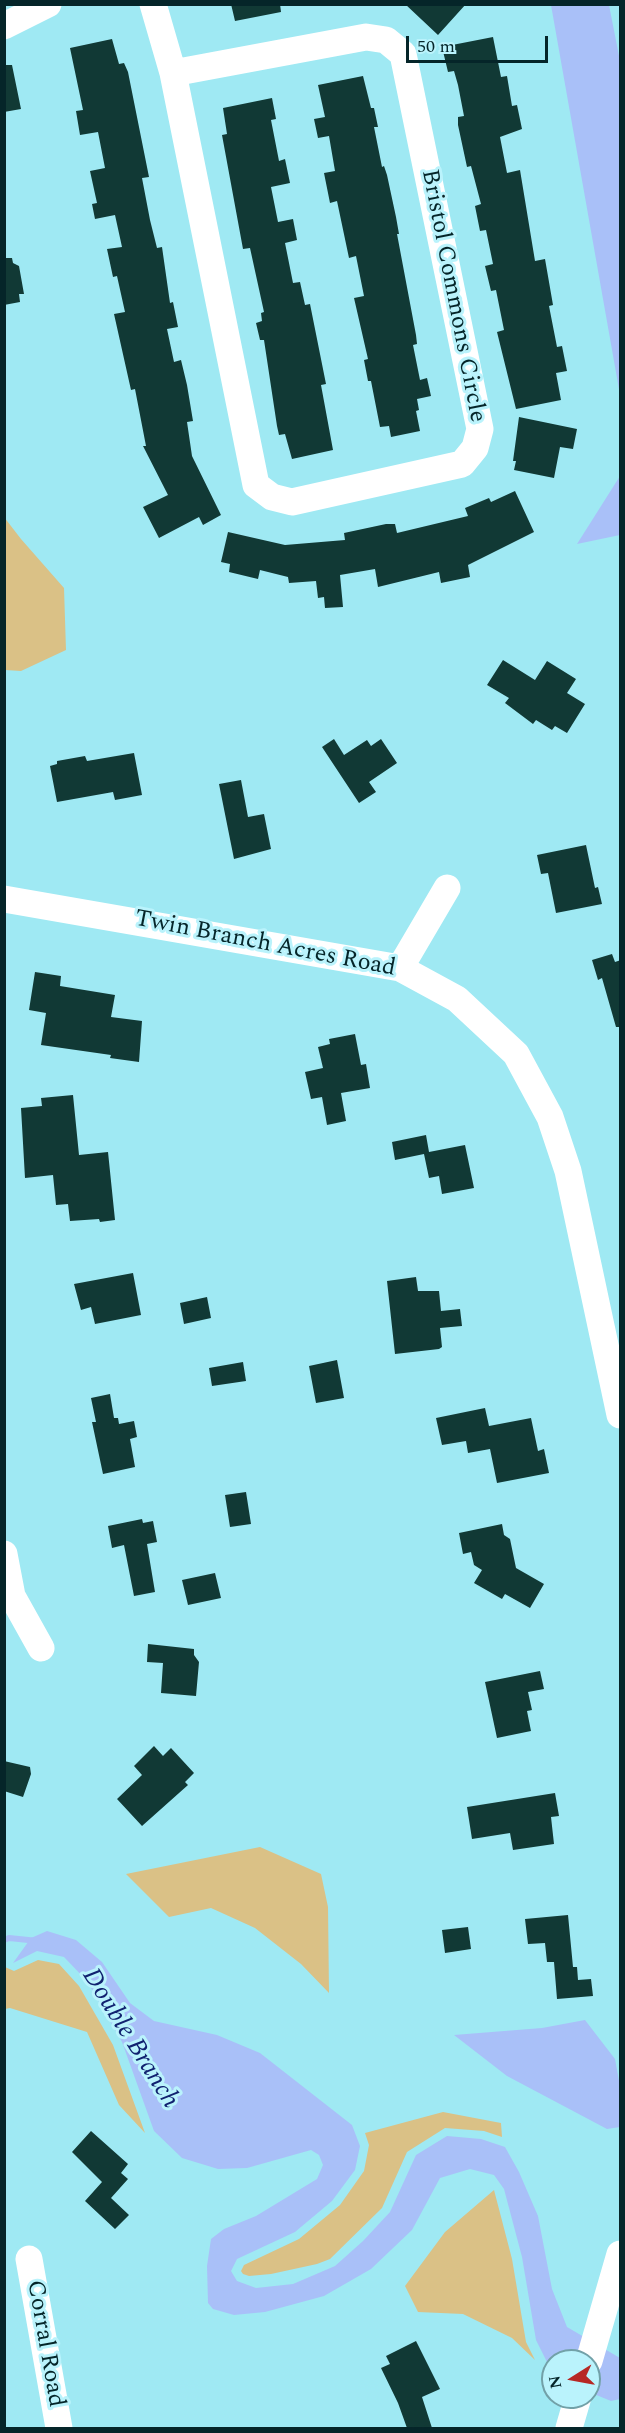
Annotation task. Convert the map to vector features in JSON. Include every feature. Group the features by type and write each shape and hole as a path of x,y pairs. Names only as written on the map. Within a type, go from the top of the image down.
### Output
{"street":[{"path":"4,26 48,4"},
{"name":"Bristol Commons Circle","path":"153,4 173,73 256,484 272,497 292,502 462,464 475,448 480,429 403,54 386,40 366,37 173,73"},
{"path":"400,968 447,888"},
{"name":"Twin Branch Acres Road","path":"4,899 400,968 457,999 516,1054 550,1117 568,1172 621,1415"},
{"path":"4,1554 12,1596 41,1648"},
{"path":"593,2349 621,2254"},
{"name":"Corral Road","path":"29,2259 58,2428"},
{"path":"569,2428 575,2409"}],"shaded area":[{"path":"4,517 64,588 66,650 21,671 5,670"},
{"path":"260,1847 321,1874 328,1907 329,1993 301,1964 255,1928 211,1908 169,1917 126,1874"},
{"path":"38,1960 59,1964 79,1986 113,2045 145,2133 119,2105 87,2032 10,2008 5,2009 5,1967 14,1971"},
{"path":"443,2112 501,2123 502,2137 484,2131 445,2128 407,2152 382,2208 330,2259 271,2274 249,2276 243,2274 241,2271 244,2265 299,2239 340,2205 364,2171 369,2145 365,2133"},
{"path":"494,2190 512,2259 526,2342 535,2360 512,2338 463,2314 418,2312 405,2286 445,2232"}],"water":[{"path":"551,5 609,5 620,61 620,395"},
{"path":"620,476 620,535 577,544"},
{"path":"47,1931 76,1940 102,1962 130,2003 154,2021 217,2035 260,2053 352,2125 360,2146 355,2170 332,2201 295,2232 237,2259 231,2271 237,2281 256,2288 293,2284 335,2266 390,2212 416,2155 447,2136 481,2139 505,2147 519,2172 538,2216 552,2289 567,2327 620,2358 620,2399 611,2401 601,2397 601,2349 541,2350 536,2340 522,2257 504,2189 494,2175 470,2169 440,2178 412,2230 371,2269 324,2296 265,2312 234,2315 213,2309 208,2303 207,2266 211,2239 224,2229 256,2216 317,2179 323,2165 319,2155 311,2150 247,2168 218,2169 182,2158 154,2131 122,2042 87,1981 64,1957 37,1951 13,1963 31,1938"},
{"path":"585,2020 615,2059 620,2086 620,2127 607,2129 507,2076 454,2035 542,2028"}],"building":[{"path":"231,4 280,4 281,12 235,21"},
{"path":"405,4 466,4 438,35"},
{"path":"493,37 501,77 507,76 512,106 517,105 522,129 500,137 507,173 520,170 535,261 545,259 553,305 549,306 557,347 562,346 567,371 556,373 561,400 516,409 497,332 504,330 496,290 491,291 485,266 493,264 486,230 480,231 475,206 481,204 471,166 467,167 458,125 458,117 464,116 458,85 454,71 448,72 442,47"},
{"path":"112,39 119,64 124,63 128,72 149,177 142,178 150,220 157,248 162,247 170,303 173,302 178,327 167,329 174,362 181,360 187,385 193,421 187,422 192,456 221,515 203,525 199,517 159,538 143,507 168,495 143,446 146,446 135,389 131,390 114,314 125,312 117,276 113,277 107,249 122,247 115,215 95,219 92,204 97,203 90,171 105,168 98,132 80,135 76,111 83,110 70,48"},
{"path":"4,65 12,65 21,109 4,112"},
{"path":"363,76 371,108 374,108 378,127 374,127 382,167 384,166 387,175 396,217 399,234 397,234 416,335 417,344 413,345 420,380 427,378 431,396 417,399 419,410 416,411 420,431 391,437 389,426 380,427 371,381 368,381 364,360 368,359 354,298 364,296 356,256 349,258 337,201 330,203 324,173 335,171 329,136 318,138 314,119 325,117 318,85"},
{"path":"272,98 276,119 271,120 279,161 285,159 290,183 271,187 278,222 293,219 297,240 285,243 293,283 300,282 305,305 310,304 326,384 321,385 333,450 292,459 285,434 279,435 277,426 264,340 260,340 256,323 262,321 261,313 264,312 250,248 243,249 222,135 227,134 223,108"},
{"path":"4,258 12,258 13,263 19,266 24,294 19,294 20,302 4,305"},
{"path":"519,417 577,429 573,449 560,447 554,478 514,470 516,461 513,461"},
{"path":"515,491 534,532 468,565 470,577 441,583 439,572 378,587 375,569 340,575 343,607 325,608 324,597 318,598 316,581 289,583 288,577 260,570 258,579 229,572 230,564 221,562 228,532 285,545 345,540 344,533 386,524 395,524 397,533 468,516 465,508 489,498 491,502"},
{"path":"503,660 535,680 547,661 576,679 567,693 585,704 567,733 555,726 552,730 536,720 533,724 505,703 509,698 487,685"},
{"path":"334,739 344,755 367,740 371,746 381,739 397,763 369,782 376,792 359,803 322,747"},
{"path":"134,753 142,795 115,800 113,792 57,802 50,766 57,764 57,761 85,756 87,761"},
{"path":"241,780 248,817 264,814 271,849 234,859 219,784"},
{"path":"586,845 595,888 598,887 602,904 556,913 548,873 541,874 537,855"},
{"path":"612,954 615,962 621,960 621,1027 616,1027 602,978 598,980 592,960"},
{"path":"35,972 61,976 60,986 115,995 111,1017 142,1021 139,1062 110,1058 111,1055 41,1045 46,1013 29,1010"},
{"path":"355,1034 361,1065 366,1064 370,1088 341,1093 346,1121 327,1125 322,1097 311,1099 305,1072 323,1068 318,1047 330,1044 329,1039"},
{"path":"73,1095 79,1155 108,1152 115,1220 70,1221 68,1204 56,1205 53,1175 25,1178 21,1108 42,1106 41,1098"},
{"path":"426,1135 429,1152 465,1145 474,1188 442,1194 439,1176 429,1178 424,1154 395,1160 392,1142"},
{"path":"133,1273 141,1315 95,1324 91,1307 81,1310 74,1284"},
{"path":"416,1277 418,1291 439,1291 441,1311 460,1309 462,1326 440,1328 442,1347 439,1349 395,1354 387,1281"},
{"path":"207,1297 211,1318 184,1324 180,1303"},
{"path":"337,1360 344,1398 316,1403 309,1366"},
{"path":"243,1362 246,1381 212,1386 209,1368"},
{"path":"110,1394 114,1418 118,1418 119,1424 134,1421 137,1437 130,1439 135,1467 103,1474 92,1422 96,1422 91,1398"},
{"path":"485,1408 489,1426 531,1418 538,1451 544,1449 549,1473 497,1483 490,1449 468,1453 466,1441 442,1445 436,1418"},
{"path":"246,1492 251,1524 230,1527 225,1495"},
{"path":"142,1519 143,1523 153,1521 157,1542 147,1544 155,1592 134,1596 124,1545 112,1548 108,1526"},
{"path":"502,1524 504,1535 510,1539 516,1568 544,1584 530,1608 505,1594 502,1599 474,1583 482,1570 474,1565 471,1552 463,1554 459,1533"},
{"path":"215,1573 221,1598 188,1605 182,1580"},
{"path":"148,1644 194,1649 194,1655 199,1662 196,1696 161,1693 163,1663 147,1662"},
{"path":"540,1671 544,1689 528,1692 532,1710 527,1711 531,1731 497,1738 485,1682"},
{"path":"154,1746 163,1756 171,1748 194,1773 185,1782 188,1785 142,1826 117,1799 142,1775 134,1766"},
{"path":"4,1761 30,1767 31,1774 23,1797 4,1791"},
{"path":"555,1793 559,1816 551,1817 554,1844 513,1850 510,1833 472,1839 467,1807"},
{"path":"568,1915 573,1967 577,1967 578,1980 591,1979 593,1996 557,1999 554,1962 547,1962 545,1943 528,1944 525,1919"},
{"path":"468,1927 471,1949 445,1953 442,1930"},
{"path":"91,2131 128,2164 121,2173 128,2179 111,2198 129,2215 115,2229 85,2201 102,2182 72,2152"},
{"path":"416,2341 440,2389 422,2397 432,2428 407,2428 381,2368 390,2364 386,2356"}],"waterway":[{"name":"Double Branch","path":"4,1940 9,1938 38,1941"}]}
